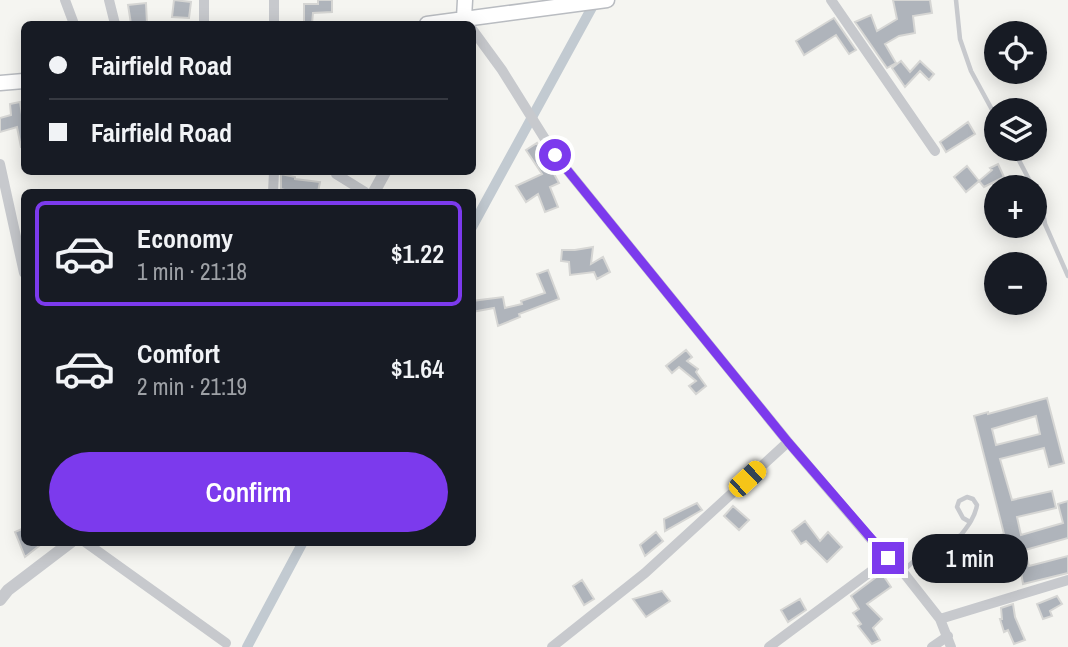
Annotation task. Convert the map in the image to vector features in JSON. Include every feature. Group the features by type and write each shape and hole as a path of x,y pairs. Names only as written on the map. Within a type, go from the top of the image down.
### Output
{"main road":[{"path":"465,0 467,21"},
{"path":"476,22 607,0"},
{"path":"0,83 21,81"}],"street":[{"path":"65,0 73,21"},
{"path":"109,0 114,21"},
{"path":"204,0 204,21"},
{"path":"274,0 274,21"},
{"path":"831,0 935,151"},
{"path":"476,36 502,70 555,155 788,442 940,619 949,642 932,647"},
{"path":"0,164 21,259"},
{"path":"338,175 360,189"},
{"path":"552,647 645,573 788,442"},
{"path":"0,600 16,583 66,546"},
{"path":"91,546 226,643"},
{"path":"769,647 888,558"},
{"path":"940,619 1068,580"}],"lane":[{"path":"956,0 960,39 971,71 986,98"},
{"path":"1047,229 1068,276"},
{"path":"902,572 916,559 961,535 971,522 977,505 974,499 967,497 959,501 957,508 963,518 971,522"},
{"path":"961,535 968,555 998,578"},
{"path":"933,566 968,555"}],"building":[{"path":"174,0 191,2 189,18 172,17"},
{"path":"318,0 332,0 332,12 313,13 312,21 304,21 304,4 318,4"},
{"path":"893,0 930,0 932,13 913,16 915,33 899,36 885,44 896,63 887,68 855,22 871,15 877,31 897,19"},
{"path":"146,3 147,21 131,21 128,5"},
{"path":"834,18 856,50 849,54 836,35 804,55 796,41"},
{"path":"901,61 910,72 920,61 934,74 929,80 920,71 905,87 892,68"},
{"path":"20,102 21,147 17,127 0,132 0,118 11,115 10,104"},
{"path":"968,122 975,134 946,152 940,142"},
{"path":"537,143 559,183 550,187 558,207 545,212 538,194 526,202 516,186 542,174 526,150"},
{"path":"998,164 1003,175 986,175 992,170 990,168"},
{"path":"967,166 979,181 966,192 954,177"},
{"path":"281,175 320,182 319,189 281,189"},
{"path":"593,247 591,264 603,257 610,272 597,279 594,272 570,275 569,262 561,261 562,250"},
{"path":"548,270 559,299 519,314 520,317 498,326 494,308 476,311 476,300 503,297 505,308 522,304 521,301 545,293 537,274"},
{"path":"686,350 692,357 687,361 698,369 696,372 706,386 696,394 689,386 696,381 679,367 672,373 666,366"},
{"path":"1047,398 1064,463 1049,467 1044,448 1000,459 1012,500 1052,491 1056,508 1017,517 1021,535 1063,523 1058,504 1068,501 1068,538 1025,550 1029,566 1068,556 1068,573 1023,584 1021,572 1014,574 1012,567 997,571 992,552 978,556 974,541 1004,534 974,416","holes":["1036,416 1040,434 996,445 992,429"]},
{"path":"697,503 702,510 665,531 664,519"},
{"path":"733,506 749,520 739,530 724,516"},
{"path":"805,521 820,541 828,532 842,547 827,562 806,541 801,544 792,531"},
{"path":"21,529 21,546 39,546 25,557 15,532"},
{"path":"656,532 663,541 645,556 640,545"},
{"path":"887,569 889,571 883,575 891,587 867,604 882,619 873,628 880,640 872,644 858,626 861,624 853,613 859,609 851,596"},
{"path":"582,580 594,599 584,605 573,586"},
{"path":"662,591 670,601 646,617 633,599"},
{"path":"1057,596 1062,604 1050,611 1052,616 1043,619 1037,604"},
{"path":"800,599 806,610 788,622 781,610"},
{"path":"1013,604 1015,617 1025,640 1014,644 1008,630 1004,632 1000,619 1001,608"}],"waterway":[{"path":"476,220 596,0"},
{"path":"247,647 301,546"}],"route":[{"path":"555,155 788,442 888,558"}]}
